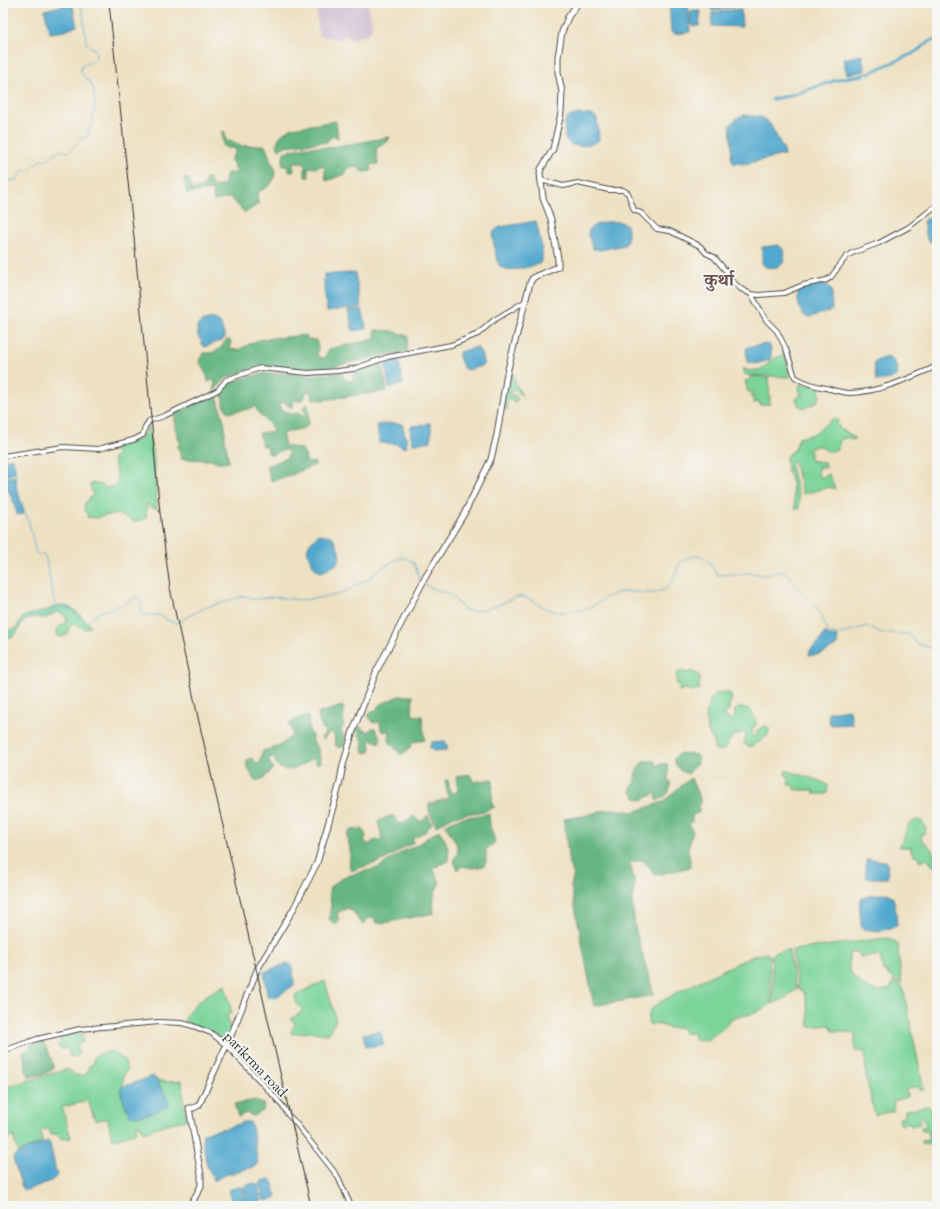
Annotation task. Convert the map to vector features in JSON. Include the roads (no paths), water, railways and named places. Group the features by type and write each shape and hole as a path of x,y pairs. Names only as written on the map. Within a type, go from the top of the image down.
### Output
{"main road":[{"path":"190,1206 201,1186 201,1175 189,1108 194,1108 199,1105 227,1046 257,970 294,908 317,863 353,731 377,670 426,576 464,514 491,459 497,434 507,373 532,279 558,267 551,219 543,198 540,169 553,149 561,113 562,92 558,72 558,57 562,32 568,17 578,3"}],"street":[{"path":"540,180 563,186 580,184 609,190 626,191 630,197 634,210 641,213 657,229 670,232 700,246 706,253 714,257 740,289 751,294 784,293 803,285 827,280 831,277 840,262 846,257 852,253 879,243 909,227 937,205"},
{"path":"751,294 767,321 777,331 786,349 795,377 807,384 846,392 864,391 896,383 937,366"},
{"path":"3,456 63,447 98,449 124,443 143,435 145,427 149,422 212,394 218,390 226,380 231,378 260,368 308,373 338,372 353,369 388,357 451,345 478,334 494,320 526,301"},
{"name":"parikrma road","path":"3,1051 37,1039 80,1029 160,1022 182,1023 211,1034 227,1046 284,1108 338,1178 351,1206"}],"water":[{"path":"72,3 77,26 65,31 50,33 45,10"},
{"path":"669,3 688,3 690,32 675,34 671,32"},
{"path":"709,3 740,3 739,6 712,11"},
{"path":"739,9 741,10 742,27 712,26 712,13"},
{"path":"690,11 701,11 699,26 692,26 691,24"},
{"path":"862,55 865,71 847,74 843,59"},
{"path":"579,114 592,115 597,118 599,140 589,145 580,146 572,145 567,141 564,126 566,119 567,117"},
{"path":"744,115 762,117 770,124 784,150 784,155 745,164 733,163 731,157 732,148 730,125 737,118"},
{"path":"937,217 937,240 929,242 923,222 926,219"},
{"path":"536,221 542,250 541,261 539,264 514,269 504,269 500,267 494,246 494,232 500,227"},
{"path":"605,222 621,222 627,225 628,235 625,245 600,250 593,249 588,235 589,229 595,225"},
{"path":"779,245 784,250 785,255 783,263 778,267 765,267 762,264 762,247"},
{"path":"355,273 361,307 327,311 324,289 324,274"},
{"path":"826,284 831,290 832,310 811,317 806,317 799,305 798,290 801,288"},
{"path":"362,309 366,329 353,331 348,310"},
{"path":"212,319 220,323 225,338 205,347 201,344 202,342 198,336 197,326 201,322"},
{"path":"766,344 770,345 770,360 755,364 748,362 746,351 747,347"},
{"path":"477,347 481,353 484,365 469,370 464,369 459,357 459,352"},
{"path":"886,357 894,361 897,369 897,375 890,379 876,381 874,363"},
{"path":"399,360 403,384 389,388 385,363"},
{"path":"393,423 402,424 406,437 407,446 405,448 397,444 379,443 377,425"},
{"path":"427,423 431,424 431,441 414,444 412,443 411,426 425,425"},
{"path":"3,459 13,459 15,473 3,477"},
{"path":"15,476 16,489 24,514 17,515 14,503 4,480"},
{"path":"319,534 332,536 340,554 340,558 335,565 321,572 316,569 312,563 308,550 310,543"},
{"path":"825,632 829,636 838,637 837,645 821,654 809,655 810,650 820,641"},
{"path":"849,709 852,724 830,724 828,715 829,712"},
{"path":"445,741 447,745 446,750 433,751 430,748 432,742"},
{"path":"867,859 885,861 887,864 887,878 866,877 865,866"},
{"path":"887,893 893,897 897,926 880,931 863,929 861,927 861,899 868,896"},
{"path":"289,963 293,968 294,985 275,998 267,996 264,972"},
{"path":"380,1031 384,1045 366,1047 363,1034"},
{"path":"153,1076 169,1101 169,1105 166,1108 164,1107 147,1114 137,1116 129,1115 120,1091 122,1087"},
{"path":"244,1122 250,1122 252,1127 258,1163 254,1167 222,1176 214,1180 207,1166 202,1139 203,1134"},
{"path":"48,1141 57,1176 53,1180 27,1190 23,1190 13,1157"},
{"path":"270,1179 273,1184 277,1197 266,1201 264,1200 260,1185 261,1182"},
{"path":"254,1183 257,1184 262,1201 247,1206 244,1186"},
{"path":"241,1186 243,1188 245,1206 232,1206 229,1190"}],"waterway":[{"path":"3,181 17,180 21,172 31,169 39,161 48,159 59,150 68,152 81,139 87,137 93,118 95,99 92,86 82,74 81,68 83,65 94,60 96,53 95,49 86,43 83,12 79,3"},
{"path":"772,99 788,96 843,78 864,75 914,53 932,40 937,41"},
{"path":"15,465 17,488 29,523 36,553 38,555 43,554 45,556 56,609"},
{"path":"425,585 450,595 462,608 468,611 486,609 515,597 527,598 548,610 557,612 581,610 589,608 617,593 651,593 668,588 682,562 687,558 700,556 707,559 717,575 750,573 765,575 784,571 800,591 818,609 829,633 838,635 867,626 882,633 909,634 917,644 937,649"},
{"path":"3,635 15,631 29,616 43,615 57,609 66,608 86,622 100,612 122,605 136,597 140,600 143,615 160,615 169,621 176,623 204,608 240,597 246,596 255,599 272,597 302,600 332,596 342,593 368,579 382,568 399,558 405,558 413,562 420,583"}],"railway":[{"path":"109,3 134,238 160,513 170,588 199,722 311,1206"}],"district":[{"name":"कुर्था","path":"719,280"}]}
